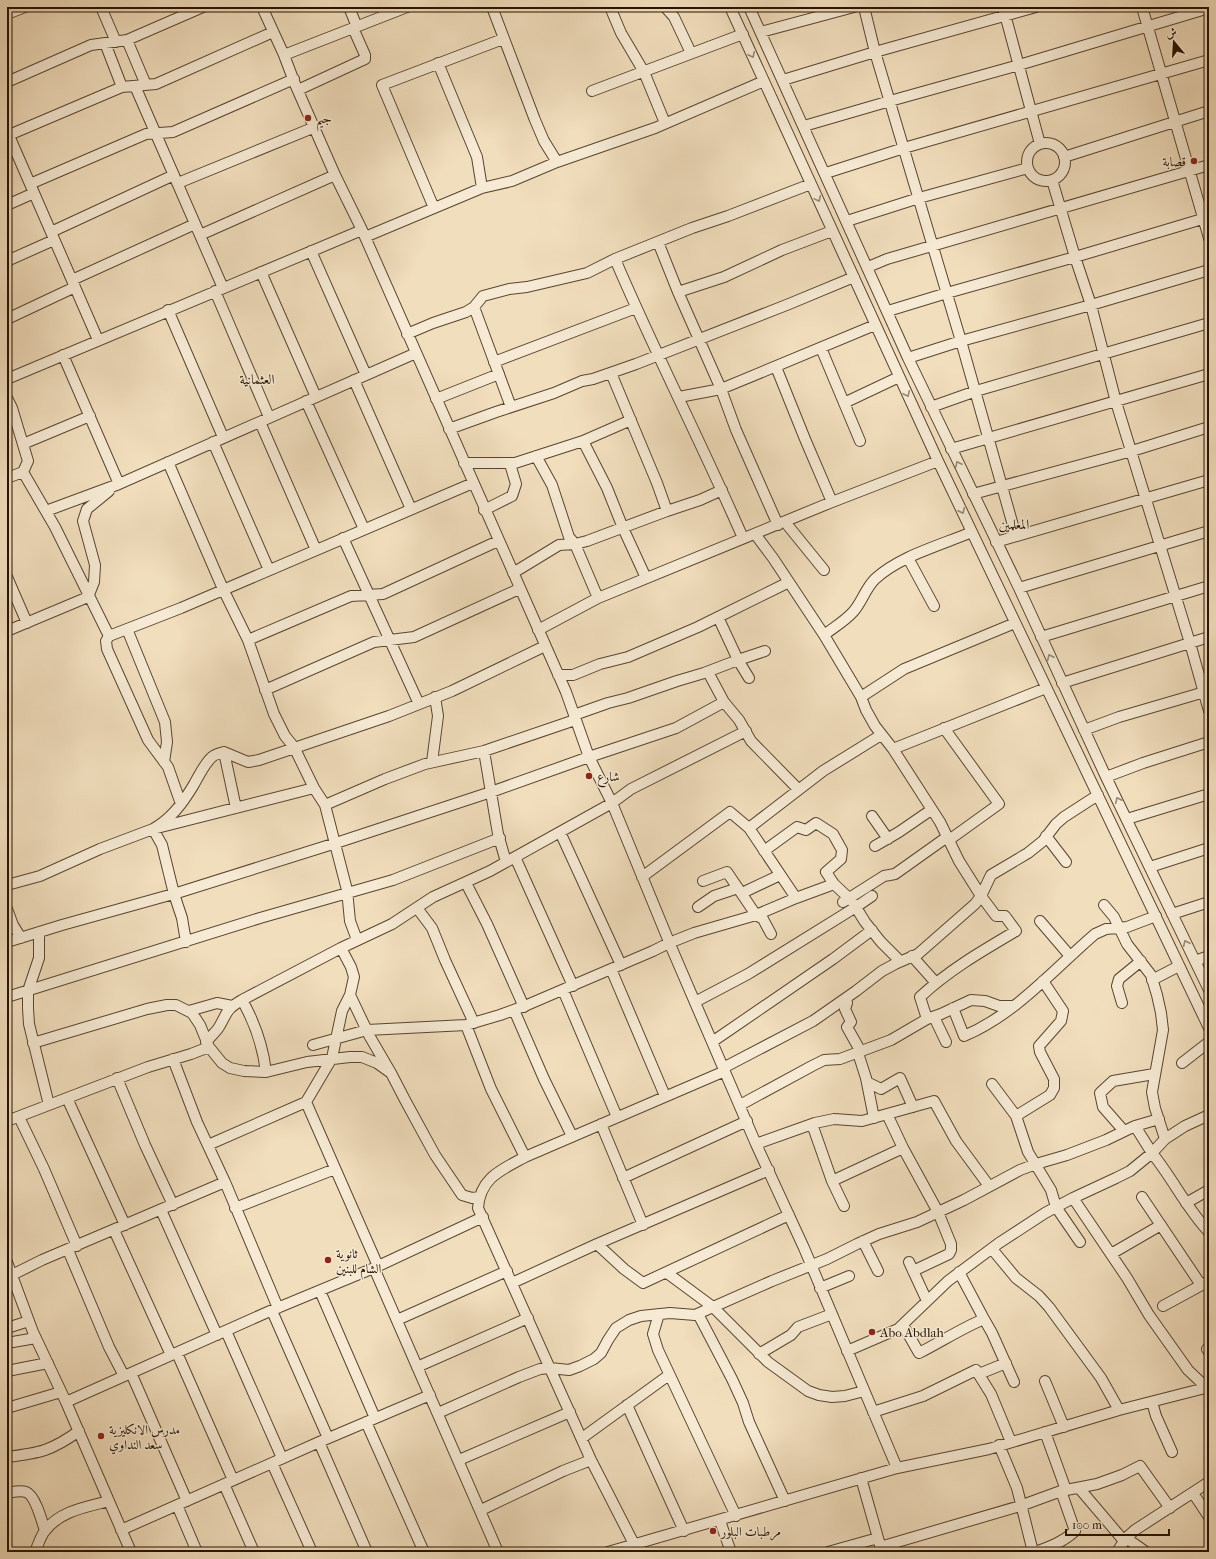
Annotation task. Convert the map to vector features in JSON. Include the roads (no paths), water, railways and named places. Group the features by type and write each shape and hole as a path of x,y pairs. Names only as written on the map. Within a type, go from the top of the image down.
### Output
{"street":[{"path":"7,14 25,7"},
{"path":"101,7 116,42"},
{"path":"7,82 91,46 127,40 203,7"},
{"path":"262,7 335,175 364,234 484,510 558,675 589,757 612,803 669,943 756,1144 811,1265 897,1468"},
{"path":"298,90 365,59 349,7"},
{"path":"284,55 407,7"},
{"path":"492,7 535,120 544,141 557,162"},
{"path":"610,7 621,33 644,72 664,123"},
{"path":"665,7 674,17 691,53"},
{"path":"730,7 938,461 1209,1028"},
{"path":"749,7 951,450 1019,588 1106,777 1209,990"},
{"path":"761,32 854,7"},
{"path":"864,7 875,52 976,391 1016,536"},
{"path":"783,80 1005,12 1036,7"},
{"path":"1142,7 1189,171 1206,218 1209,238"},
{"path":"804,126 1019,65 1209,8"},
{"path":"1005,12 1033,112 1040,144"},
{"path":"98,340 32,188 10,147 8,133 122,87 156,84 273,32"},
{"path":"592,91 743,34"},
{"path":"434,208 382,85 503,39"},
{"path":"127,40 146,85"},
{"path":"105,43 122,87"},
{"path":"826,173 904,148 1209,60"},
{"path":"438,64 477,157 482,188"},
{"path":"7,205 32,188 146,134 173,132 294,80"},
{"path":"7,379 168,310 311,252 434,208 482,188 512,181 557,162 664,123 764,81"},
{"path":"135,86 157,133 200,235 219,290 269,417"},
{"path":"1064,156 1209,111"},
{"path":"7,261 53,236 176,179 315,127"},
{"path":"1040,144 1054,146 1060,150 1064,156 1064,168 1061,173 1052,180 1040,180 1030,173 1027,161 1029,154 1040,144"},
{"path":"868,267 887,259 1061,210 1209,166"},
{"path":"847,221 919,198 1028,168"},
{"path":"200,235 335,175"},
{"path":"1052,180 1075,258 1091,305 1105,354 1116,402 1206,692 1209,711"},
{"path":"408,334 432,323 466,312 474,307 484,296 509,289 527,287 568,278 587,272 658,242 811,184"},
{"path":"888,312 947,293 1075,258 1206,218"},
{"path":"7,319 73,284 195,224"},
{"path":"678,292 724,277 782,250 832,231"},
{"path":"658,242 678,292 721,389 736,430 781,523 824,570"},
{"path":"311,252 366,375"},
{"path":"615,259 636,308 679,397 743,538"},
{"path":"908,358 961,341 1209,270"},
{"path":"261,272 364,529"},
{"path":"449,429 554,393 582,381 594,379 611,373 700,340 854,277"},
{"path":"474,307 484,338 511,407"},
{"path":"494,362 636,308"},
{"path":"168,310 223,437"},
{"path":"931,407 976,391 1209,322"},
{"path":"679,397 721,389 875,325"},
{"path":"886,349 902,343"},
{"path":"821,348 860,441"},
{"path":"46,511 119,484 416,353"},
{"path":"63,355 119,484"},
{"path":"776,367 832,502"},
{"path":"611,373 657,483 667,511"},
{"path":"436,399 499,374"},
{"path":"951,450 1209,374"},
{"path":"844,403 899,377"},
{"path":"354,380 411,509"},
{"path":"7,398 12,408 28,461 23,472 7,478"},
{"path":"23,444 90,416"},
{"path":"464,463 481,462 510,464 583,441 631,420"},
{"path":"260,422 316,550"},
{"path":"973,494 1132,451 1209,427"},
{"path":"583,441 607,488 623,528 646,578"},
{"path":"213,442 269,570"},
{"path":"536,456 552,485 569,537 575,544 598,598"},
{"path":"538,630 598,598 832,502 938,461"},
{"path":"168,462 223,589 248,640 274,714 285,736 294,747 314,788 325,805 348,894 350,921 357,940"},
{"path":"484,510 512,496 516,484 510,464"},
{"path":"23,472 55,527 88,597 109,636"},
{"path":"996,542 1209,480"},
{"path":"181,804 168,767 148,740 107,649 106,641 109,636 181,608 473,483"},
{"path":"7,632 88,597 94,582 95,565 83,521 87,509 119,484"},
{"path":"512,573 559,545 575,544 623,528 700,500 722,490"},
{"path":"824,635 853,612 868,587 877,578 908,558 972,532"},
{"path":"1019,588 1209,532"},
{"path":"755,534 824,635 861,697 874,726 893,749 948,838 959,861 981,896 996,916 1005,916 1016,931 945,975 920,997 946,1042"},
{"path":"343,538 419,704"},
{"path":"248,640 351,596 382,594 498,541"},
{"path":"908,558 934,606"},
{"path":"7,577 27,624"},
{"path":"558,675 573,675 600,664 628,657 718,617 789,582"},
{"path":"1041,637 1209,586"},
{"path":"265,690 374,642 414,637 519,589"},
{"path":"718,617 738,660 749,678"},
{"path":"861,697 904,669 1015,623"},
{"path":"127,629 165,722 167,742 164,762"},
{"path":"1062,683 1209,637"},
{"path":"153,829 166,822 181,804 212,757 224,752 248,762 259,760 388,716 452,691 545,646"},
{"path":"325,805 385,779 432,762 484,751 608,703 708,672 765,651"},
{"path":"708,672 724,702 739,720 751,741 798,789"},
{"path":"893,749 1046,688"},
{"path":"1084,730 1119,717 1206,692"},
{"path":"432,762 438,716 435,697"},
{"path":"7,942 174,894 491,792 676,728 724,702"},
{"path":"846,900 884,876 895,874 999,804 944,728"},
{"path":"7,1121 117,1078 191,1054 208,1044 219,1027 226,1012 242,1000 341,948 392,924 433,897 466,883 511,859 612,803 631,789 746,731"},
{"path":"749,828 823,771 881,735"},
{"path":"1106,777 1143,763 1209,742"},
{"path":"484,751 500,838 573,986"},
{"path":"224,752 236,808"},
{"path":"1080,759 1095,752"},
{"path":"7,885 40,876 100,849 153,829 314,788"},
{"path":"1127,820 1209,794"},
{"path":"634,1544 592,1460 478,1208 479,1197 484,1185 495,1174 524,1157 724,1070 813,1021 882,971 900,961 918,954 975,904 981,896 991,875 1028,853 1043,841 1064,817 1098,795"},
{"path":"875,846 931,810"},
{"path":"642,877 730,812 749,828 796,898"},
{"path":"872,816 888,839"},
{"path":"764,850 797,827 806,830 816,823 833,834 842,850 841,859 826,872 846,900 856,907 872,930 900,961"},
{"path":"153,829 162,845 174,894 182,918 186,942"},
{"path":"560,832 620,965"},
{"path":"1046,836 1066,862"},
{"path":"7,997 260,918 393,880 500,838"},
{"path":"1150,867 1209,848"},
{"path":"703,881 727,872 756,915 763,919 771,934"},
{"path":"698,907 714,896 740,890 780,875"},
{"path":"466,883 487,924 524,1007"},
{"path":"313,1045 367,1030 470,1024 524,1007 694,933 756,915 834,884"},
{"path":"695,1002 748,974 872,896"},
{"path":"1172,914 1209,902"},
{"path":"1104,905 1120,928 1127,944 1151,975 1161,1013 1163,1030 1152,1092 1158,1119 1165,1139"},
{"path":"417,908 432,928 470,1024 491,1089 524,1157"},
{"path":"7,909 13,925 21,938"},
{"path":"953,1008 964,1036 982,1028 1002,1016 1095,934 1106,929 1128,927 1156,916"},
{"path":"1040,921 1070,956"},
{"path":"712,1042 833,959 872,930"},
{"path":"39,932 39,958 28,991 29,1024 49,1105"},
{"path":"208,1145 306,1102 332,1058 342,1011 350,995 354,977 351,967 341,948"},
{"path":"912,956 936,983"},
{"path":"1195,961 1209,956"},
{"path":"1122,1003 1117,986 1119,979 1141,961"},
{"path":"1152,980 1179,966"},
{"path":"611,969 665,1096"},
{"path":"1016,1116 1050,1095 1054,1088 1054,1079 1040,1052 1039,1046 1061,1021 1063,1011 1043,981"},
{"path":"563,990 617,1117"},
{"path":"350,995 367,1030 435,1155 462,1195 472,1198 479,1197"},
{"path":"846,998 847,1003 845,1009 851,1022 847,1027 859,1052 874,1118"},
{"path":"242,1000 250,1014 261,1043 266,1072"},
{"path":"740,1105 824,1060 840,1059 891,1040 931,1018 971,1000 985,1001 999,1006 1014,1006"},
{"path":"33,1043 167,1004 176,1005 192,1013 200,1025 208,1044 222,1063 230,1068 244,1071 266,1072 307,1062 332,1058 362,1057 377,1063 391,1073"},
{"path":"189,1011 217,1004 232,1006"},
{"path":"514,1010 544,1079 572,1136"},
{"path":"1182,1063 1209,1042"},
{"path":"173,1059 197,1122 225,1182 367,1552"},
{"path":"1124,1131 1104,1106 1100,1093 1102,1089 1113,1081 1154,1074"},
{"path":"117,1078 173,1205"},
{"path":"867,1082 881,1089 900,1078 913,1107"},
{"path":"992,1084 1016,1116 1023,1140 1050,1190 1056,1207 1080,1242"},
{"path":"66,1098 125,1225"},
{"path":"756,1144 812,1124 834,1119 862,1121 934,1101 956,1141 989,1186"},
{"path":"306,1102 417,1367 481,1510 498,1552"},
{"path":"887,1114 903,1148 938,1212 951,1244 952,1250 949,1254 911,1266 928,1301"},
{"path":"847,1351 884,1336 903,1325 948,1281 992,1249 1056,1207 1130,1171 1152,1153 1165,1139 1185,1126 1209,1115"},
{"path":"19,1117 77,1246"},
{"path":"438,1413 540,1369 550,1368 569,1370 580,1366 602,1353 616,1328 629,1320 641,1316 670,1313 698,1314 827,1259 863,1241 917,1222 1036,1164 1067,1155 1106,1140 1135,1126 1158,1119"},
{"path":"623,1178 747,1121"},
{"path":"601,1124 643,1225"},
{"path":"812,1124 832,1181 844,1206"},
{"path":"1135,1126 1186,1203 1201,1224 1209,1232"},
{"path":"832,1181 903,1148"},
{"path":"235,1208 335,1169"},
{"path":"512,1282 769,1170"},
{"path":"12,1275 42,1260 225,1182"},
{"path":"1186,1203 1209,1190"},
{"path":"1142,1197 1161,1225 1205,1283 1163,1306"},
{"path":"1073,1198 1127,1278 1149,1315 1188,1370 1209,1388"},
{"path":"161,1210 282,1458"},
{"path":"597,1244 624,1269 643,1283 789,1215"},
{"path":"66,1402 376,1267 482,1217"},
{"path":"1111,1254 1161,1225"},
{"path":"114,1230 174,1354 228,1482 254,1552"},
{"path":"863,1241 878,1272"},
{"path":"992,1249 1016,1278 1039,1296 1049,1307 1101,1378 1119,1410"},
{"path":"68,1250 109,1347 128,1374 187,1501"},
{"path":"7,1262 36,1338 79,1431 131,1552"},
{"path":"397,1320 507,1271"},
{"path":"667,1272 713,1307 760,1354 793,1381 808,1391 819,1395 845,1396 864,1391"},
{"path":"959,1272 992,1333 1014,1382"},
{"path":"820,1288 849,1276"},
{"path":"320,1291 370,1420 424,1552"},
{"path":"659,1314 653,1334 658,1350 736,1516"},
{"path":"698,1314 732,1379 743,1403 749,1422 785,1501"},
{"path":"760,1354 791,1335 798,1327 832,1314"},
{"path":"417,1367 528,1318"},
{"path":"903,1325 919,1353 984,1318"},
{"path":"7,1328 29,1321"},
{"path":"7,1343 36,1338"},
{"path":"7,1371 48,1363"},
{"path":"979,1374 1006,1363"},
{"path":"873,1412 922,1396 976,1370 991,1394 1011,1442"},
{"path":"582,1438 669,1375"},
{"path":"1044,1381 1064,1427"},
{"path":"608,1552 720,1521 897,1468 999,1446 1119,1410 1209,1388"},
{"path":"7,1408 61,1392"},
{"path":"121,1530 282,1458 430,1395"},
{"path":"1152,1402 1156,1416 1172,1452"},
{"path":"626,1406 684,1531"},
{"path":"459,1460 570,1412"},
{"path":"7,1457 34,1454 53,1448 79,1431"},
{"path":"999,1446 1016,1488 1034,1552 1056,1544 1075,1531 1045,1432"},
{"path":"481,1510 563,1471 592,1460"},
{"path":"272,1463 312,1552"},
{"path":"828,1552 880,1546 1122,1475 1140,1466 1170,1508"},
{"path":"861,1478 880,1546"},
{"path":"1117,1552 1125,1540 1148,1521 1209,1482"},
{"path":"1079,1488 1125,1540 1146,1552"},
{"path":"7,1493 24,1491 30,1494 33,1498 45,1531"},
{"path":"1193,1493 1209,1517"},
{"path":"35,1552 45,1531 65,1514 77,1509 109,1501"},
{"path":"177,1505 197,1552"},
{"path":"720,1521 731,1552"}],"place":[{"name":"جيم","path":"308,118"},
{"name":"قصابة","path":"1194,161"},
{"name":"شارع","path":"589,776"},
{"name":"ثانوية الشام للبنين","path":"328,1260"},
{"name":"Abo Abdlah","path":"872,1332"},
{"name":"مدرس الانكليزية سعد النداوي","path":"101,1436"},
{"name":"مرطبات البلور","path":"713,1531"}],"district":[{"name":"العثمانية","path":"257,379"},
{"name":"المعلمين","path":"1014,524"}]}
